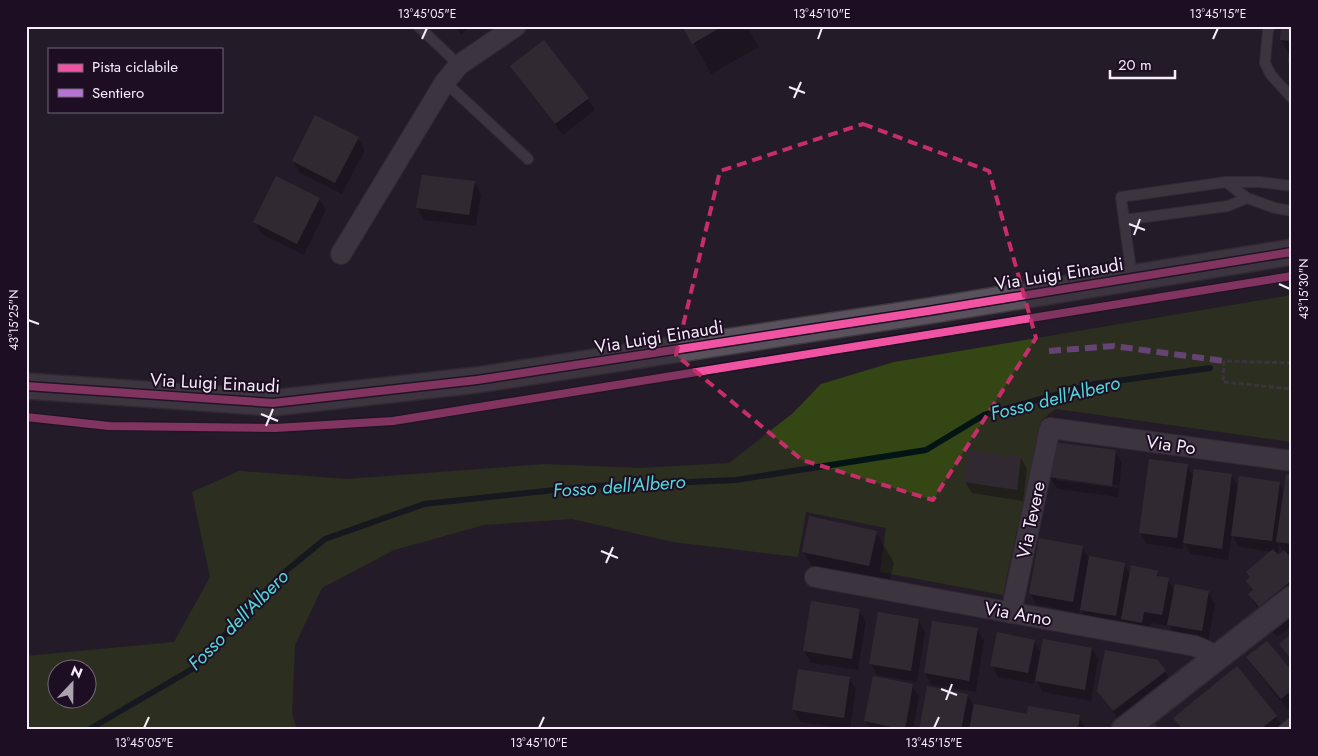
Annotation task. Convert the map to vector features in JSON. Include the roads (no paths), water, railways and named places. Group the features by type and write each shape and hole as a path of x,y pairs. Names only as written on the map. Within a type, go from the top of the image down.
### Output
{"street":[{"path":"341,254 445,82 459,65 516,26"},
{"name":"Via Luigi Einaudi","path":"26,386 273,403 477,380 928,311 1292,252"},
{"name":"Via Po","path":"1050,428 1292,461"},
{"name":"Via Tevere","path":"1011,612 1050,428"},
{"name":"Via Arno","path":"816,577 1195,646 1218,656"},
{"path":"1124,730 1292,599"}],"lane":[{"path":"418,26 459,65"},
{"path":"1270,26 1265,63 1271,74 1292,98"},
{"path":"445,82 528,159"},
{"path":"1132,277 1121,197 1226,182 1260,182 1292,186"},
{"path":"1226,182 1247,198 1275,208 1292,210"},
{"path":"1124,220 1228,206 1247,198"},
{"path":"1283,730 1292,723"}],"waterway":[{"name":"Fosso dell'Albero","path":"88,730 194,668 281,575 325,539 424,504 593,486 736,480 926,450 984,415 1094,384 1210,368"}]}
